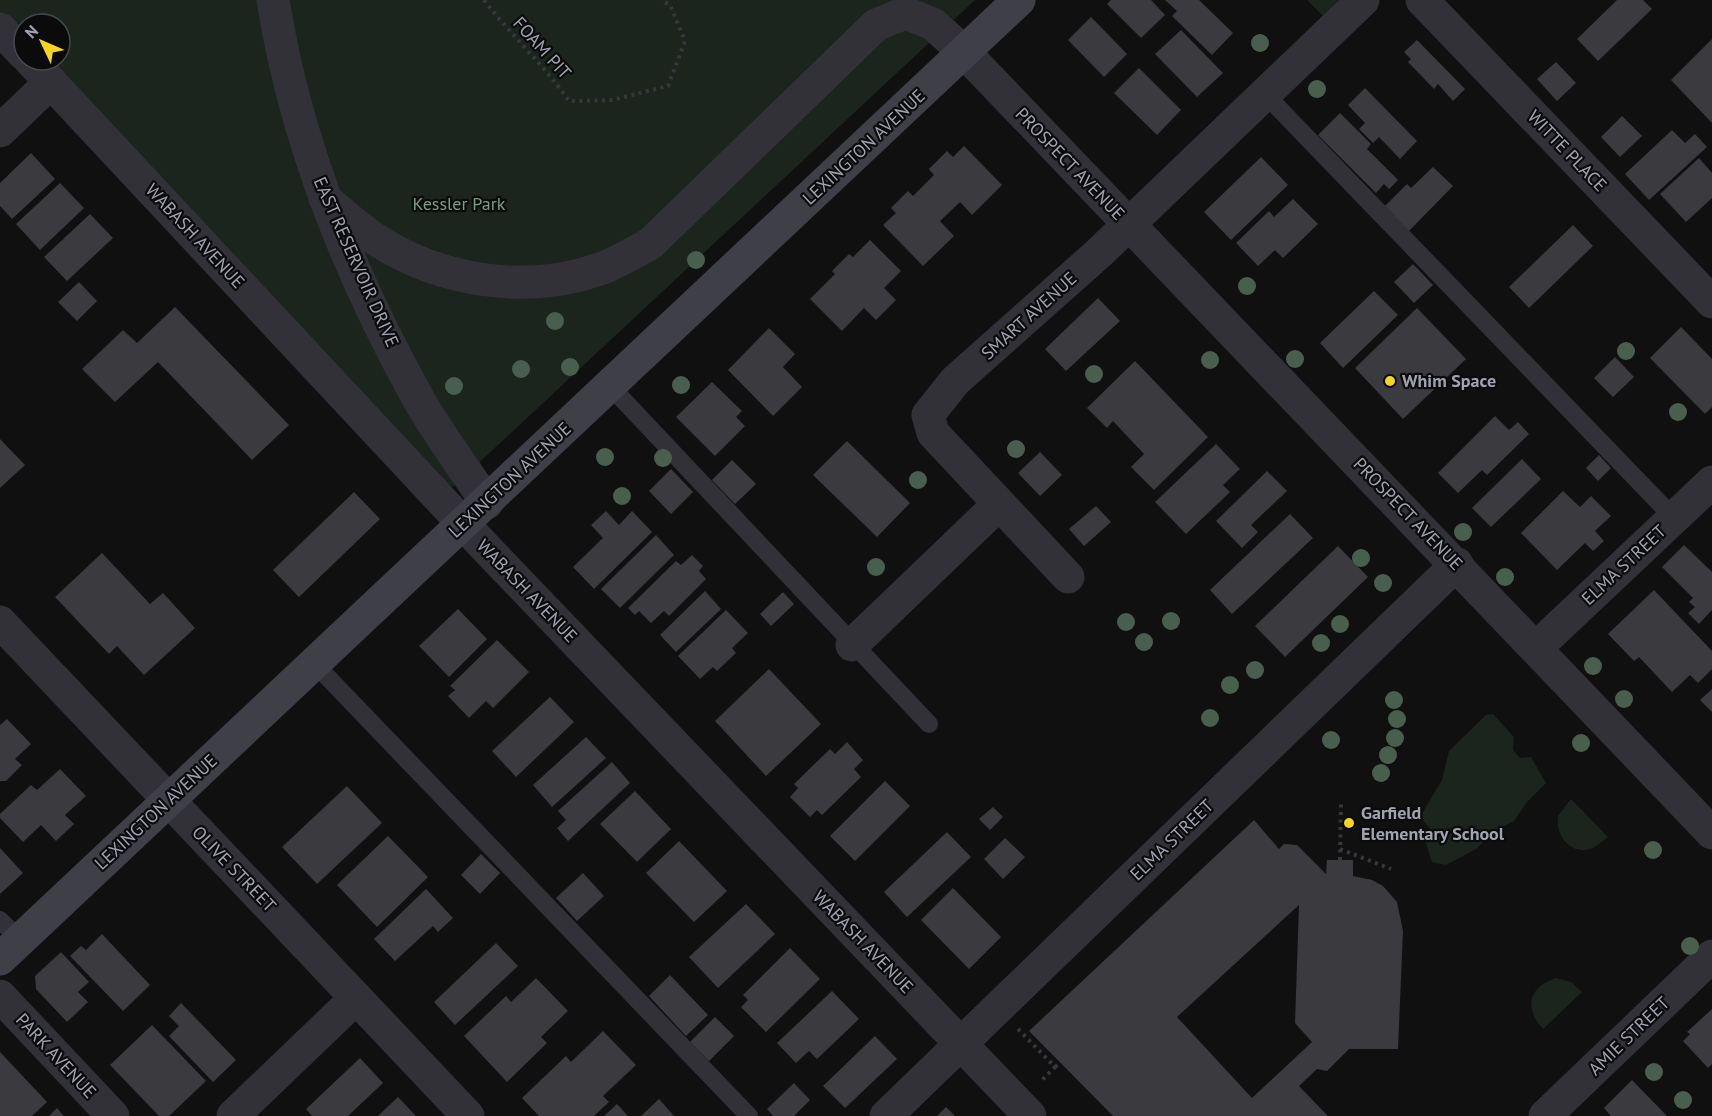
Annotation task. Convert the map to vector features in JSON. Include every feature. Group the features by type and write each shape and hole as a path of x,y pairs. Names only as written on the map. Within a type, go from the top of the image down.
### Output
{"street":[{"name":"EAST RESERVOIR DRIVE","path":"273,0 303,132 325,199 377,316 474,513"},
{"name":"LEXINGTON AVENUE","path":"6,940 169,801 1019,0"},
{"name":"SMART AVENUE","path":"998,505 933,433 928,415 956,381 1128,225 1363,0"},
{"name":"WITTE PLACE","path":"1422,0 1712,302"},
{"name":"PROSPECT AVENUE","path":"325,199 373,237 421,262 467,278 515,283 559,279 605,267 650,244 876,25 905,13 933,24 964,53 1457,564 1712,833"},
{"path":"0,29 12,42"},
{"path":"0,131 39,72"},
{"name":"WABASH AVENUE","path":"41,72 474,513 961,1045 1030,1116"},
{"name":"ELMA STREET","path":"1536,648 1712,482"},
{"path":"852,645 998,505 1068,577"},
{"name":"ELMA STREET","path":"886,1116 1457,564"},
{"name":"OLIVE STREET","path":"0,622 468,1116"},
{"name":"AMIE STREET","path":"1545,1116 1712,956"},
{"name":"PARK AVENUE","path":"0,996 113,1116"},
{"path":"233,1116 356,998"}],"lane":[{"path":"1265,94 1674,518"},
{"path":"610,386 929,724"},
{"path":"314,663 749,1116"}],"path":[{"name":"FOAM PIT","path":"484,0 510,34 554,79 569,101 612,100 668,86 685,41 670,5 661,0"},
{"path":"1340,860 1341,800"},
{"path":"1340,849 1391,869"},
{"path":"1021,1031 1055,1067"},
{"path":"1038,1084 1060,1063"}],"green space":[{"name":"Kessler Park","path":"0,0 975,0 453,487 433,473 51,72 72,72 72,12 12,12 12,30 0,18"},
{"path":"1307,0 1339,0 1323,16"},
{"path":"1493,714 1514,737 1513,750 1520,758 1531,757 1546,783 1527,802 1514,821 1496,830 1476,849 1446,865 1432,862 1424,837 1431,830 1420,817 1442,780 1449,751 1486,715"},
{"path":"1571,799 1608,837 1598,845 1580,850 1568,845 1561,835 1558,816"},
{"path":"1556,978 1571,982 1582,992 1543,1029 1533,1013 1532,999 1539,987"}],"building":[{"path":"1111,0 1151,0 1165,15 1141,38 1107,4"},
{"path":"1165,0 1199,0 1233,33 1212,55 1172,16 1177,11"},
{"path":"1617,0 1643,0 1652,9 1598,61 1577,39"},
{"path":"1091,17 1127,54 1104,77 1068,40"},
{"path":"1181,30 1223,73 1197,97 1155,54"},
{"path":"1712,39 1712,123 1671,80"},
{"path":"1417,40 1465,89 1453,101 1438,84 1434,89 1408,62 1411,59 1404,52"},
{"path":"1556,62 1576,83 1557,101 1537,79"},
{"path":"1139,68 1181,110 1157,135 1114,93"},
{"path":"1365,88 1417,141 1400,159 1379,137 1373,143 1359,129 1365,123 1348,105"},
{"path":"1340,113 1371,144 1367,149 1398,180 1389,189 1384,184 1376,193 1318,135"},
{"path":"1622,116 1642,136 1620,157 1601,137"},
{"path":"1672,130 1685,143 1695,134 1707,147 1649,200 1625,174"},
{"path":"964,146 1002,185 972,215 960,202 940,221 954,236 923,266 883,225 896,213 891,208 908,191 913,196 934,175 929,169 947,151 953,157"},
{"path":"31,153 55,179 12,219 0,206 0,183"},
{"path":"1261,157 1288,185 1231,240 1204,212"},
{"path":"1699,158 1712,173 1712,198 1686,222 1660,194"},
{"path":"1433,167 1453,186 1408,232 1384,207 1407,184 1411,188"},
{"path":"60,183 84,208 40,250 16,224"},
{"path":"1293,199 1318,224 1283,258 1275,250 1258,266 1236,243 1269,211 1274,217"},
{"path":"90,214 113,238 67,281 44,257"},
{"path":"1573,225 1593,246 1529,308 1509,287"},
{"path":"870,240 901,271 884,288 896,300 876,320 864,308 842,331 810,299 835,274 832,271 849,254 853,257"},
{"path":"1413,264 1433,285 1414,303 1394,282"},
{"path":"79,282 97,301 77,321 58,302"},
{"path":"1374,291 1398,315 1343,368 1320,343"},
{"path":"1098,298 1120,321 1066,371 1045,349"},
{"path":"175,307 289,425 252,460 158,362 115,402 82,369 123,330 137,343"},
{"path":"1417,308 1466,359 1403,419 1355,368"},
{"path":"1681,327 1712,359 1712,407 1705,414 1650,358"},
{"path":"769,328 795,354 783,367 802,387 773,416 728,370"},
{"path":"1615,357 1634,377 1613,397 1594,378"},
{"path":"1135,361 1208,437 1154,490 1131,467 1144,454 1113,421 1107,428 1087,408"},
{"path":"712,382 742,411 736,417 745,426 715,456 676,417"},
{"path":"1495,416 1509,430 1518,422 1529,434 1487,475 1482,470 1458,493 1438,473"},
{"path":"0,439 25,465 0,488"},
{"path":"847,441 910,503 877,537 813,475"},
{"path":"1216,444 1240,469 1223,485 1230,492 1186,534 1155,502"},
{"path":"1040,452 1062,475 1040,496 1018,473"},
{"path":"1599,455 1611,468 1598,481 1586,468"},
{"path":"1522,459 1541,479 1491,527 1472,508"},
{"path":"732,460 756,484 735,504 712,480"},
{"path":"671,469 693,492 671,514 649,491"},
{"path":"1267,471 1287,491 1251,525 1258,532 1242,548 1216,521"},
{"path":"1563,491 1580,507 1591,496 1611,516 1595,531 1604,541 1593,551 1585,543 1557,570 1521,533"},
{"path":"354,492 380,519 299,597 273,570"},
{"path":"1096,506 1111,522 1084,546 1069,529"},
{"path":"606,511 619,525 632,511 652,532 594,589 573,567 603,538 591,525"},
{"path":"1290,514 1313,538 1232,614 1210,590"},
{"path":"656,535 674,555 620,608 601,589"},
{"path":"1684,545 1712,572 1712,610 1699,624 1688,613 1695,607 1689,602 1693,598 1662,567"},
{"path":"1338,546 1368,577 1285,657 1255,626"},
{"path":"102,553 150,604 163,593 195,628 144,675 117,646 109,654 55,597"},
{"path":"692,555 703,566 699,571 706,579 669,616 664,611 651,623 639,611 635,615 628,608 676,561 681,565"},
{"path":"1654,590 1712,651 1712,669 1698,683 1690,675 1672,692 1639,657 1634,661 1608,634"},
{"path":"705,591 721,609 676,652 660,635"},
{"path":"783,592 794,604 771,626 760,614"},
{"path":"458,609 487,639 449,677 419,646"},
{"path":"726,610 748,633 732,648 736,653 717,671 713,667 700,679 678,656"},
{"path":"497,640 529,672 493,708 486,701 469,718 448,696 455,690 450,686"},
{"path":"769,669 821,724 766,776 715,721"},
{"path":"1712,689 1712,712 1700,700"},
{"path":"550,697 574,722 516,777 492,751"},
{"path":"7,719 31,744 15,759 22,765 6,781 0,781 0,725"},
{"path":"586,737 606,758 552,807 533,785"},
{"path":"847,742 863,760 854,769 861,777 822,815 817,810 810,817 790,797 798,788 794,784 830,749 835,754"},
{"path":"612,762 630,783 568,841 557,828 566,820 558,811"},
{"path":"60,769 86,796 65,815 74,824 56,841 41,825 23,842 0,818 0,814 31,785 37,790"},
{"path":"885,781 910,806 855,861 830,836"},
{"path":"347,786 382,823 317,884 282,847"},
{"path":"635,791 671,829 637,862 600,824"},
{"path":"993,807 1003,817 990,830 979,819"},
{"path":"1254,820 1279,849 1284,844 1297,845 1326,874 1327,860 1353,860 1353,876 1372,880 1383,886 1397,902 1403,931 1398,1049 1349,1049 1327,1071 1317,1069 1299,1086 1328,1116 1113,1116 1029,1031","holes":["1299,905 1295,1023 1312,1042 1252,1098 1177,1017"]},
{"path":"947,832 971,857 907,917 884,892"},
{"path":"388,836 428,877 377,927 337,885"},
{"path":"1005,838 1025,857 1003,879 984,859"},
{"path":"679,841 727,891 694,922 646,873"},
{"path":"0,848 23,873 0,894"},
{"path":"481,854 500,873 480,894 461,875"},
{"path":"583,873 604,896 577,921 556,898"},
{"path":"953,888 1001,937 969,969 921,920"},
{"path":"426,889 453,918 438,932 433,926 395,961 374,939"},
{"path":"746,904 775,934 718,988 689,957"},
{"path":"102,934 150,985 123,1011 70,956 81,946 86,950"},
{"path":"496,943 518,966 455,1025 434,1002"},
{"path":"790,948 820,979 766,1032 741,1007 748,1000 743,995"},
{"path":"61,952 89,982 78,992 88,1002 67,1022 36,989 35,976"},
{"path":"670,975 708,1015 686,1036 649,996"},
{"path":"536,978 568,1011 541,1037 547,1043 507,1082 464,1036 506,996 511,1002"},
{"path":"832,991 859,1019 817,1059 809,1051 796,1063 777,1043"},
{"path":"181,1003 236,1060 213,1082 169,1036 179,1026 169,1016"},
{"path":"1712,1009 1712,1064 1708,1068 1683,1041 1690,1034 1687,1032"},
{"path":"715,1017 734,1036 709,1061 690,1042"},
{"path":"152,1025 206,1081 169,1116 159,1116 110,1065"},
{"path":"603,1031 636,1065 603,1096 609,1102 594,1116 539,1116 522,1098 566,1056 571,1062"},
{"path":"875,1036 897,1059 845,1108 823,1086"},
{"path":"0,1052 47,1102 32,1116 0,1116"},
{"path":"360,1058 383,1083 348,1116 312,1116 306,1109"},
{"path":"1632,1080 1667,1116 1611,1116 1604,1108"},
{"path":"794,1083 810,1100 794,1116 773,1116 767,1109"},
{"path":"398,1097 416,1116 378,1116"},
{"path":"659,1099 674,1116 641,1116"},
{"path":"617,1104 628,1116 604,1116"},
{"path":"946,1107 955,1116 937,1116"},
{"path":"57,1108 64,1116 49,1116"}],"place":[{"name":"Whim Space","path":"1390,381"},
{"name":"Garfield Elementary School","path":"1349,823"}]}
